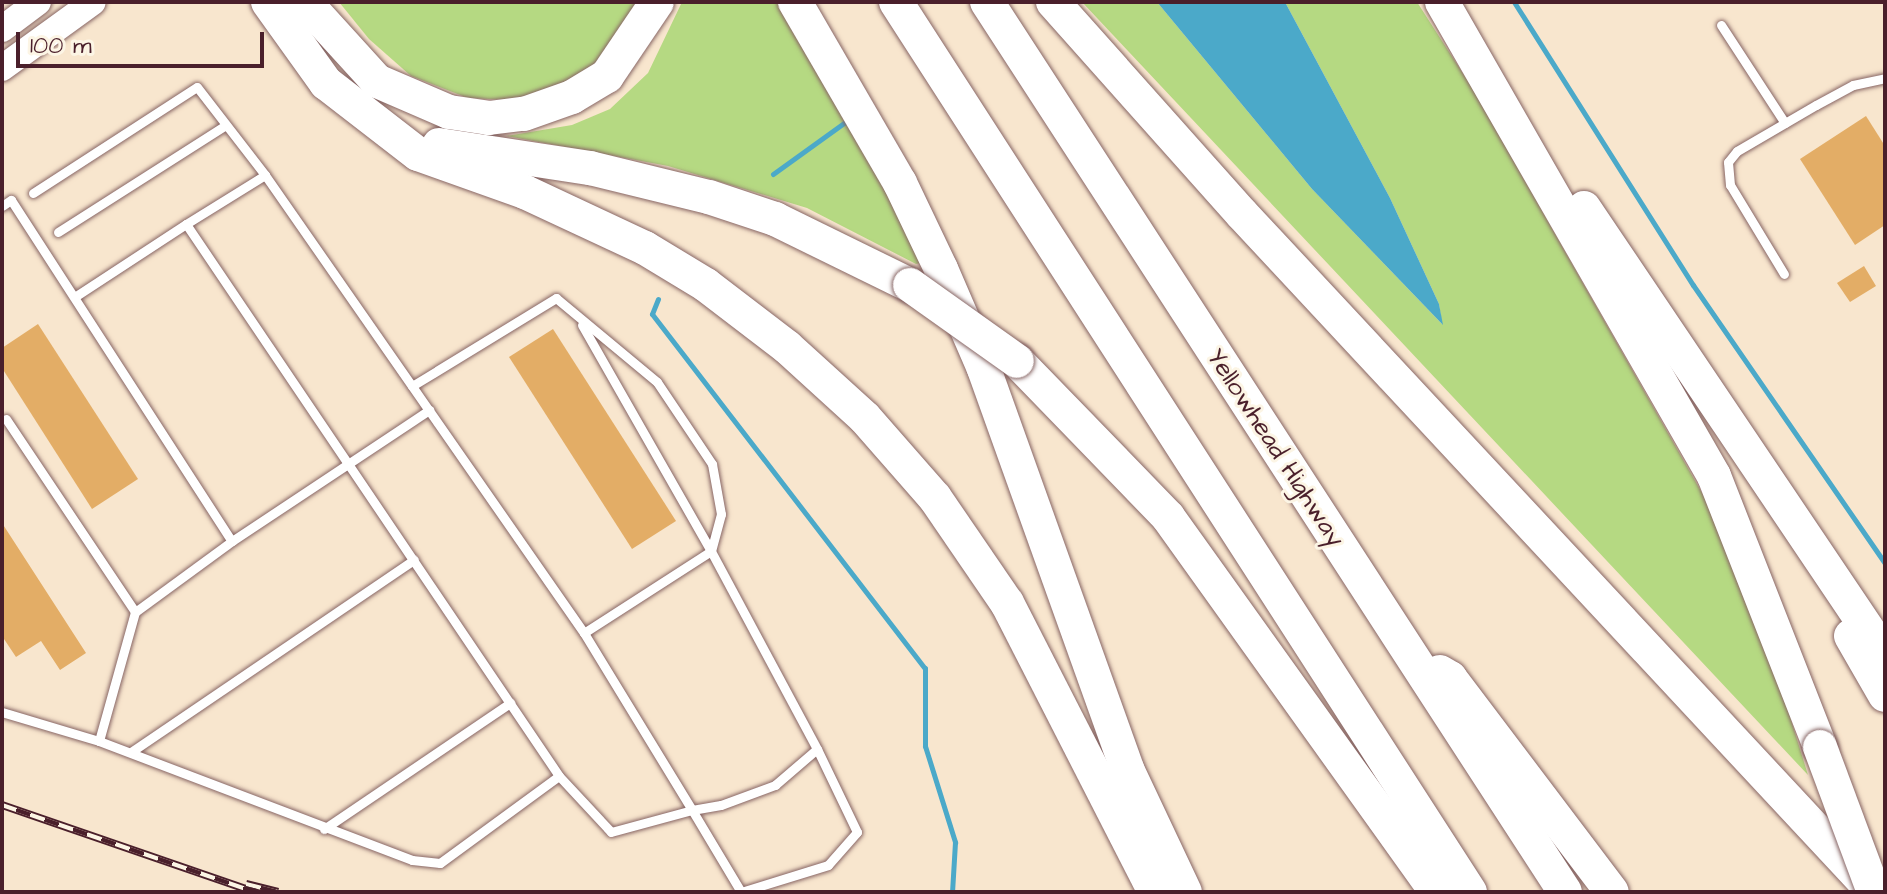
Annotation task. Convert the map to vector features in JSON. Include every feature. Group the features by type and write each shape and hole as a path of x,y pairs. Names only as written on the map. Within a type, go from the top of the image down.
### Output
{"highway":[{"path":"268,2 326,83 418,154 577,215 706,285 787,347 865,418 935,498 1007,603 1155,892"},
{"path":"316,11 377,81 449,112 489,118 524,114 572,97 607,76 657,2"},
{"path":"795,2 900,183 941,269 984,369 1127,769 1185,892"},
{"path":"896,2 1470,892"},
{"name":"Yellowhead Highway","path":"987,2 1565,892"},
{"path":"1053,2 1242,214 1874,892"},
{"path":"1443,2 1714,476 1874,892"},
{"path":"1443,2 1885,655"},
{"path":"368,117 423,141 477,154 590,168 709,197 775,219 910,285 1017,361 1168,517 1436,892"},
{"path":"1750,455 1885,695"},
{"path":"1409,653 1450,678 1612,892"}],"main road":[{"path":"2,29 38,2"},
{"path":"2,68 93,2"}],"lane":[{"path":"1721,25 1785,123"},
{"path":"1784,274 1725,172 1737,151 1853,85 1885,78"},
{"path":"33,193 197,87 265,175 584,633 741,892 828,865 857,832 817,749 711,551 579,319"},
{"path":"58,232 226,125"},
{"path":"76,296 265,175"},
{"path":"2,206 11,200 232,541"},
{"path":"186,224 559,776 611,832 775,785 817,749"},
{"path":"412,386 556,298 657,382 712,464 721,514 711,551 584,633"},
{"path":"99,741 135,612 232,541 429,410"},
{"path":"6,419 135,612"},
{"path":"131,752 414,560"},
{"path":"324,829 510,703"},
{"path":"2,712 131,752 324,829 412,860 440,863 559,776"}],"green space":[{"path":"339,2 646,2 604,66 529,101 468,98 411,76 369,39"},
{"path":"682,2 777,2 875,167 925,262 916,264 807,208 668,166 506,136 572,125 610,109 648,73"},
{"path":"1082,2 1157,2 1312,189 1442,324 1439,304 1390,198 1285,2 1417,2 1471,86 1706,500 1775,668 1808,775"}],"water":[{"path":"1157,2 1285,2 1390,198 1439,304 1443,325 1312,189"}],"building":[{"path":"1866,116 1885,146 1885,225 1855,245 1800,159"},
{"path":"1864,266 1876,286 1850,302 1837,283"},
{"path":"38,324 138,479 92,509 2,368 2,348"},
{"path":"553,329 676,521 632,549 509,357"},
{"path":"2,523 86,653 60,670 41,641 16,657 2,636"}],"waterway":[{"path":"1514,2 1693,285 1885,563"},
{"path":"773,174 848,120"},
{"path":"658,299 652,314 925,668 925,746 955,842 952,892"}],"railway":[{"path":"2,805 255,892"},
{"path":"246,884 278,892"}]}
